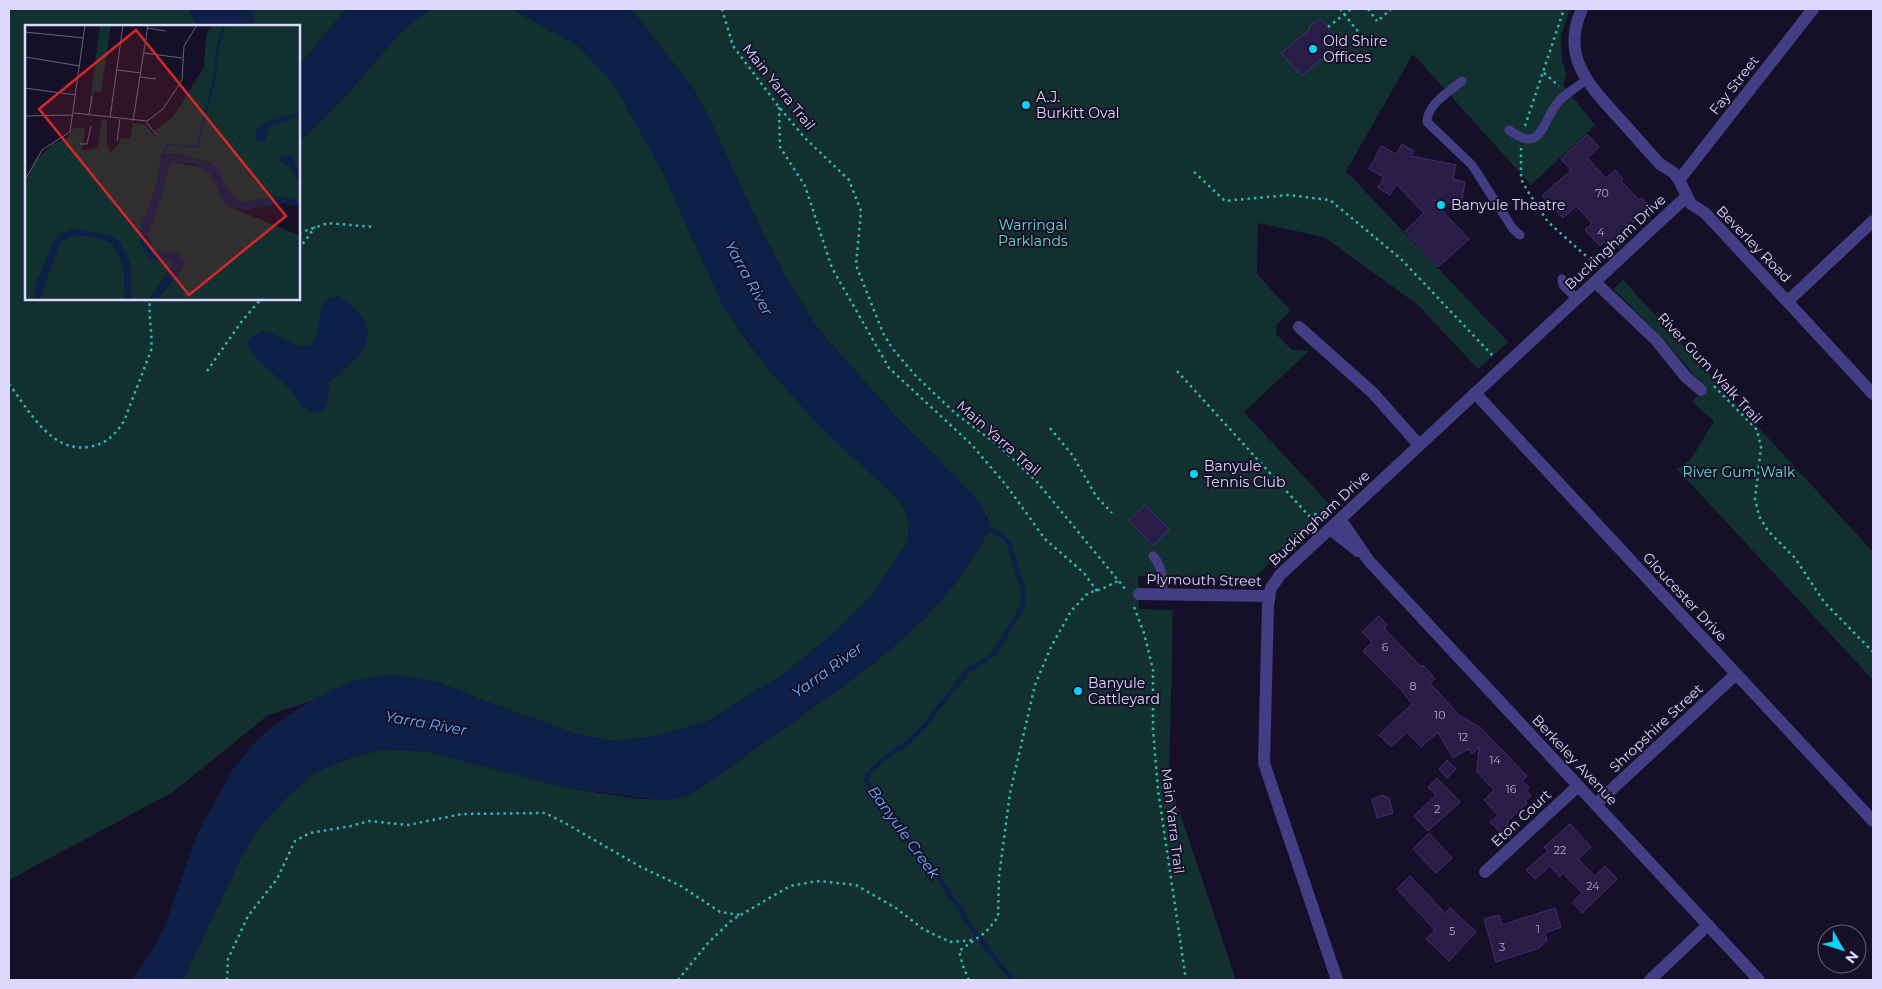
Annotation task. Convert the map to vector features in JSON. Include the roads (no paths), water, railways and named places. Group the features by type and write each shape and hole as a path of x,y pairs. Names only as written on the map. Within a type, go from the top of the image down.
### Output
{"street":[{"name":"Beverley Road","path":"1582,9 1576,30 1575,45 1579,65 1586,80 1656,160 1674,174 1679,180 1690,204 1705,214 1722,230 1873,394"},
{"name":"Fay Street","path":"1679,180 1813,9"},
{"name":"Buckingham Drive","path":"1337,980 1264,763 1269,596 1275,581 1686,197"},
{"path":"1788,301 1873,221"},
{"path":"1595,282 1660,344 1685,376 1705,386"},
{"path":"1299,327 1373,393 1419,446"},
{"name":"Gloucester Drive","path":"1475,393 1873,821"},
{"name":"Berkeley Avenue","path":"1340,519 1369,561"},
{"name":"Berkeley Avenue","path":"1330,529 1369,561 1759,980"},
{"name":"Plymouth Street","path":"1133,596 1163,594 1260,594 1269,596"},
{"name":"Shropshire Street","path":"1596,804 1736,674"},
{"name":"Eton Court","path":"1485,872 1578,786"},
{"path":"1650,980 1708,926"}],"lane":[{"path":"1508,130 1521,139 1529,140 1537,136 1542,131 1557,103 1586,80"},
{"path":"1462,81 1432,107 1427,116 1427,122 1472,165 1513,229 1520,235"},
{"path":"1562,279 1563,285 1577,299"},
{"path":"1153,556 1160,564 1162,570 1163,594"}],"water":[{"path":"188,9 251,9 256,25 196,25"},
{"path":"346,9 433,9 404,30 340,101 300,140 300,65"},
{"name":"Yarra River","path":"511,9 631,9 693,88 710,120 761,230 785,276 818,329 896,417 973,495 982,507 990,527 974,556 956,582 936,606 891,649 700,789 683,797 667,801 567,788 429,752 385,749 347,759 314,773 287,797 260,827 240,859 183,980 132,980 153,949 164,928 198,832 233,769 259,738 284,718 311,701 352,681 391,674 436,681 484,701 574,733 610,741 651,737 706,722 784,674 835,632 873,594 908,541 909,519 900,501 821,428 769,370 723,306 664,175 613,83 576,44"},
{"path":"338,296 352,305 362,317 367,328 367,338 365,346 359,354 329,383 326,407 319,411 311,412 306,410 291,391 259,361 249,349 247,343 251,337 262,331 302,346 309,346 317,333 321,310 324,304 329,299"}],"waterway":[{"name":"Banyule Creek","path":"984,529 998,533 1008,541 1024,593 1023,605 994,654 969,669 923,727 906,743 877,765 866,780 916,849 936,871 951,898 961,909 967,922 1012,980"}],"place":[{"name":"Old Shire Offices","path":"1313,49"},
{"name":"A.J. Burkitt Oval","path":"1026,105"},
{"name":"Banyule Theatre","path":"1441,205"},
{"name":"Banyule Tennis Club","path":"1194,474"},
{"name":"Banyule Cattleyard","path":"1078,691"}],"park label":[{"name":"Warringal Parklands","path":"1033,234"},
{"name":"River Gum Walk","path":"1739,472"}]}
